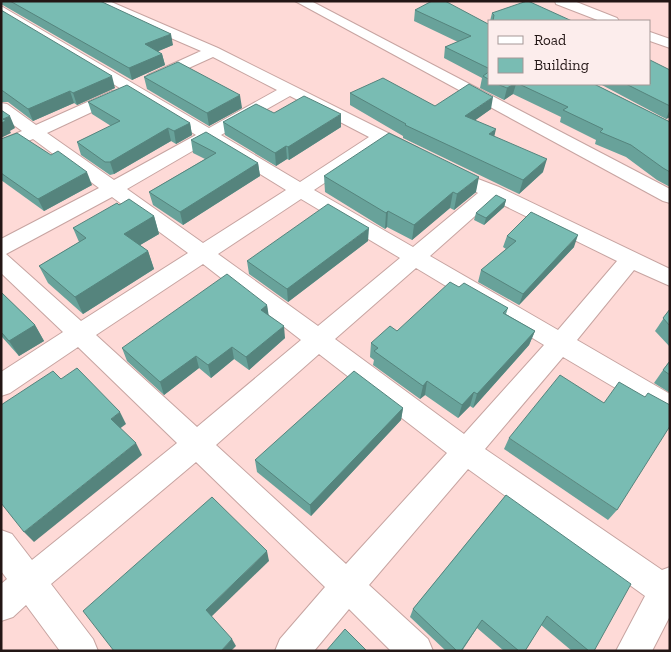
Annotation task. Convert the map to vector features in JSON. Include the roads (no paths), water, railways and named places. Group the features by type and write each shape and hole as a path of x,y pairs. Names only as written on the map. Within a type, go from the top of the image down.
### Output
{"street":[{"path":"97,1 213,51 424,158"},
{"path":"300,1 670,197"},
{"path":"561,1 609,20"},
{"path":"1,10 300,190 670,407"},
{"path":"651,36 670,44"},
{"path":"1,147 213,51"},
{"path":"1,248 112,189 289,90"},
{"path":"1,108 36,131 112,189 204,254 466,451 668,590 633,651"},
{"path":"1,385 382,137"},
{"path":"466,179 670,278"},
{"path":"1,605 196,445 492,191"},
{"path":"292,651 347,585 562,344 632,259"},
{"path":"1,260 416,651"},
{"path":"1,545 81,651"}]}
